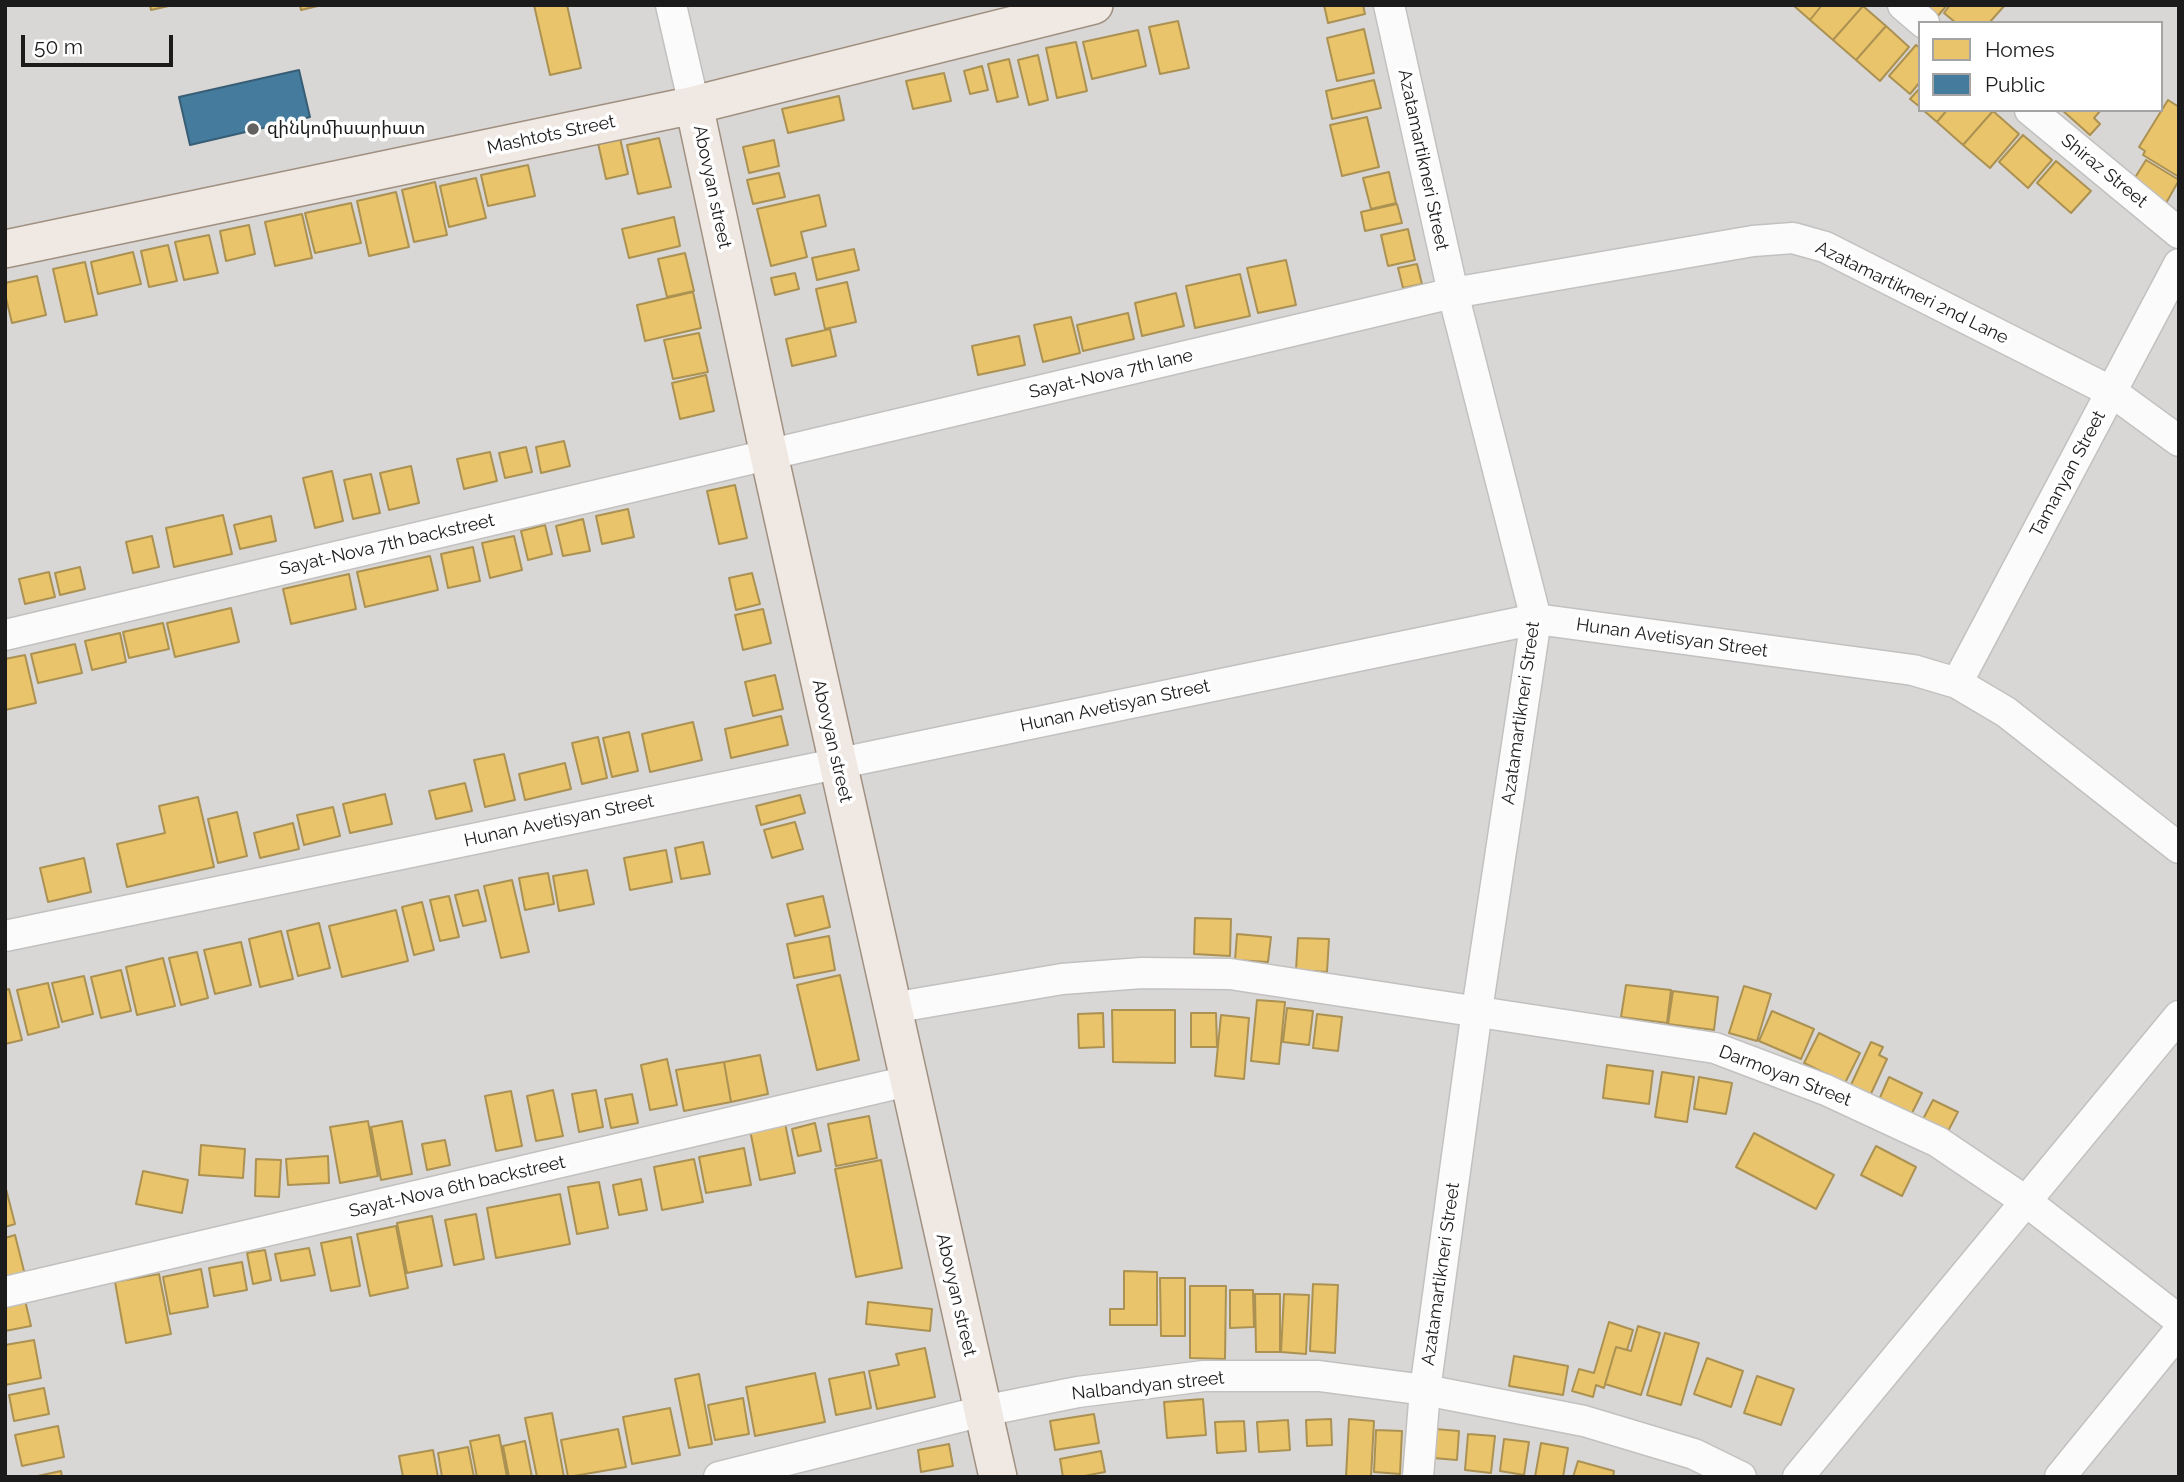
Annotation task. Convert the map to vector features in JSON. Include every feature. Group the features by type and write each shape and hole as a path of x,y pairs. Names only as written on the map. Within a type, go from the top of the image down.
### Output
{"main road":[{"name":"Mashtots Street","path":"5,249 694,104 1094,5"},
{"name":"Abovyan street","path":"694,104 837,763 998,1477"}],"street":[{"name":"Abovyan street","path":"671,5 694,104"},
{"name":"Azatamartikneri Street","path":"1389,5 1453,293 1536,620 1477,1010 1425,1390 1418,1477"},
{"path":"1903,5 1922,21"},
{"name":"Shiraz Street","path":"2032,112 2179,233"},
{"name":"Azatamartikneri 2nd Lane","path":"1453,293 1753,241 1793,238 1825,247 2112,391 2179,441"},
{"name":"Tamanyan Street","path":"1957,683 2179,264"},
{"name":"Sayat-Nova 7th lane","path":"769,455 1453,293"},
{"name":"Sayat-Nova 7th backstreet","path":"5,635 769,455"},
{"name":"Hunan Avetisyan Street","path":"5,936 1536,620 1913,670 1957,683 2006,712 2179,848"},
{"name":"Darmoyan Street","path":"892,1008 1062,979 1155,973 1230,974 1714,1048 1826,1090 1938,1142 2027,1202 2179,1320"},
{"path":"1798,1477 2179,1016"},
{"name":"Sayat-Nova 6th backstreet","path":"5,1292 908,1081"},
{"path":"2060,1477 2179,1331"},
{"name":"Nalbandyan street","path":"719,1477 983,1411 1078,1392 1204,1376 1318,1376 1425,1390 1584,1422 1694,1454 1741,1477"}],"shaded area":[{"path":"5,5 2179,5 2179,1477 5,1477"}],"building: Homes":[{"path":"150,5 173,5 151,10"},
{"path":"300,5 322,5 301,10"},
{"path":"534,5 567,5 581,68 550,75"},
{"path":"1324,5 1363,5 1365,14 1328,23"},
{"path":"1793,5 1822,5 1810,20"},
{"path":"1822,5 1863,6 1833,40 1810,20"},
{"path":"1924,5 1947,5 1937,17"},
{"path":"1950,5 2005,5 1991,21 1954,21 1944,13"},
{"path":"1863,6 1886,26 1856,60 1833,40"},
{"path":"1178,21 1189,68 1160,74 1149,27"},
{"path":"1886,26 1909,47 1880,81 1856,60"},
{"path":"1364,29 1374,73 1337,81 1327,38"},
{"path":"1138,30 1146,66 1092,79 1083,42"},
{"path":"1076,42 1087,91 1057,98 1046,48"},
{"path":"1916,45 1918,46 1918,84 1910,94 1889,76"},
{"path":"1038,55 1048,100 1029,105 1018,60"},
{"path":"1009,59 1018,97 997,102 988,64"},
{"path":"982,66 988,90 970,94 964,71"},
{"path":"944,73 951,101 913,109 906,81"},
{"path":"1374,80 1381,108 1332,119 1326,91"},
{"path":"1918,90 1918,105 1910,99"},
{"path":"839,96 844,120 788,133 782,109"},
{"path":"2168,100 2179,107 2179,177 2143,155 2145,151 2139,147"},
{"path":"1925,112 1945,112 1937,122"},
{"path":"1945,112 1992,112 1963,145 1937,122"},
{"path":"1992,112 2019,134 1990,168 1963,145"},
{"path":"2064,112 2099,112 2094,118 2100,124 2090,135"},
{"path":"1367,117 1379,167 1342,176 1330,125"},
{"path":"2023,135 2052,160 2028,188 1999,162"},
{"path":"620,138 628,174 606,179 598,143"},
{"path":"659,138 671,187 638,194 627,145"},
{"path":"774,140 779,166 749,173 743,147"},
{"path":"2146,160 2179,180 2165,205 2131,184"},
{"path":"2056,161 2091,191 2071,213 2037,183"},
{"path":"528,165 535,196 488,206 481,175"},
{"path":"1389,172 1396,203 1371,209 1363,178"},
{"path":"779,173 785,197 753,204 747,180"},
{"path":"476,178 486,218 449,227 440,186"},
{"path":"435,182 447,235 414,242 402,190"},
{"path":"396,192 409,247 369,256 357,201"},
{"path":"819,195 826,226 801,232 807,257 771,266 757,209"},
{"path":"351,203 361,243 315,253 305,213"},
{"path":"1397,204 1402,223 1365,231 1361,212"},
{"path":"302,214 312,258 275,266 265,222"},
{"path":"674,217 680,246 629,258 622,229"},
{"path":"249,225 255,254 226,261 220,231"},
{"path":"1408,229 1415,260 1388,266 1381,235"},
{"path":"209,235 218,273 184,280 175,242"},
{"path":"168,245 177,281 149,287 141,251"},
{"path":"854,249 859,270 817,280 812,258"},
{"path":"133,252 141,284 98,294 91,262"},
{"path":"685,253 694,291 667,297 658,259"},
{"path":"1286,260 1296,305 1258,313 1247,268"},
{"path":"85,262 97,315 65,322 53,269"},
{"path":"1417,264 1422,284 1403,288 1398,268"},
{"path":"795,273 799,289 775,295 771,278"},
{"path":"1240,274 1250,316 1195,328 1186,286"},
{"path":"37,276 46,315 12,323 5,283"},
{"path":"847,282 856,322 825,329 816,289"},
{"path":"693,292 701,328 645,341 637,305"},
{"path":"1176,293 1184,326 1142,336 1135,303"},
{"path":"1128,313 1134,339 1083,351 1077,325"},
{"path":"1071,317 1080,353 1043,362 1034,325"},
{"path":"830,329 836,356 792,366 786,339"},
{"path":"699,333 708,372 673,379 664,340"},
{"path":"1019,336 1025,365 978,375 972,346"},
{"path":"706,375 714,411 680,419 672,383"},
{"path":"564,441 570,466 541,473 536,447"},
{"path":"526,447 532,472 505,478 499,453"},
{"path":"490,452 497,481 464,489 457,459"},
{"path":"411,466 419,503 389,510 380,473"},
{"path":"332,471 343,521 315,528 303,478"},
{"path":"371,474 380,513 353,519 344,480"},
{"path":"735,485 747,538 719,544 707,491"},
{"path":"628,509 634,537 602,544 596,516"},
{"path":"223,515 232,554 174,567 166,528"},
{"path":"271,516 276,541 240,549 234,525"},
{"path":"583,519 590,551 563,556 556,526"},
{"path":"545,525 552,554 528,560 521,531"},
{"path":"152,536 159,567 133,573 126,542"},
{"path":"514,536 522,570 490,578 482,543"},
{"path":"473,547 480,581 448,588 441,554"},
{"path":"430,556 438,590 365,607 357,572"},
{"path":"80,567 85,589 60,595 55,573"},
{"path":"49,572 55,597 25,604 19,579"},
{"path":"752,573 760,604 736,610 729,578"},
{"path":"349,574 356,609 291,624 283,589"},
{"path":"231,608 239,642 175,657 167,623"},
{"path":"763,609 771,643 743,650 735,615"},
{"path":"163,623 169,649 129,658 123,632"},
{"path":"120,633 126,662 92,670 85,641"},
{"path":"75,644 82,673 38,683 31,654"},
{"path":"25,655 36,703 5,710 5,659"},
{"path":"775,675 783,709 753,716 745,682"},
{"path":"781,716 788,745 731,758 725,729"},
{"path":"693,722 702,760 650,772 642,734"},
{"path":"629,732 638,771 612,777 603,738"},
{"path":"598,737 607,778 582,784 572,743"},
{"path":"504,754 515,800 485,807 474,760"},
{"path":"565,763 571,789 525,800 519,774"},
{"path":"465,783 472,811 436,819 429,791"},
{"path":"385,794 392,824 350,833 343,804"},
{"path":"800,795 805,813 761,825 756,806"},
{"path":"198,797 214,867 127,887 117,844 165,833 159,806"},
{"path":"333,807 340,836 304,845 297,815"},
{"path":"237,812 247,856 218,863 208,819"},
{"path":"795,822 803,849 772,858 764,830"},
{"path":"293,823 299,849 260,858 254,833"},
{"path":"703,842 710,874 681,879 675,848"},
{"path":"666,850 672,882 630,890 624,858"},
{"path":"84,858 91,892 48,902 40,868"},
{"path":"587,870 594,904 559,911 553,876"},
{"path":"548,873 554,904 525,910 519,878"},
{"path":"512,880 529,952 501,958 484,886"},
{"path":"478,890 486,921 463,926 455,895"},
{"path":"449,896 459,937 440,941 430,900"},
{"path":"823,896 830,927 795,936 787,904"},
{"path":"422,902 434,950 414,955 402,907"},
{"path":"396,910 408,961 342,977 329,926"},
{"path":"1195,918 1231,919 1230,956 1194,954"},
{"path":"319,923 330,968 298,976 287,931"},
{"path":"281,931 293,979 260,987 249,939"},
{"path":"1237,934 1271,937 1268,962 1235,960"},
{"path":"829,936 835,970 794,978 787,944"},
{"path":"1298,938 1329,939 1327,972 1296,970"},
{"path":"241,942 251,985 215,994 204,950"},
{"path":"197,952 208,998 181,1005 169,958"},
{"path":"163,958 175,1006 137,1015 126,967"},
{"path":"121,970 131,1011 101,1018 91,977"},
{"path":"840,975 859,1060 817,1070 797,985"},
{"path":"84,976 93,1014 62,1022 52,983"},
{"path":"48,983 59,1027 28,1035 17,990"},
{"path":"1626,985 1671,990 1667,1023 1621,1017"},
{"path":"1744,986 1771,994 1757,1041 1729,1033"},
{"path":"9,989 22,1040 5,1044 5,990"},
{"path":"1673,991 1718,997 1714,1030 1668,1024"},
{"path":"1257,1000 1285,1002 1279,1064 1251,1061"},
{"path":"1287,1008 1313,1011 1309,1045 1283,1042"},
{"path":"1112,1010 1175,1010 1175,1063 1113,1062"},
{"path":"1772,1011 1814,1029 1801,1059 1759,1041"},
{"path":"1103,1013 1104,1047 1079,1048 1078,1014"},
{"path":"1191,1013 1216,1013 1217,1047 1191,1047"},
{"path":"1317,1014 1342,1017 1338,1051 1313,1048"},
{"path":"1221,1015 1249,1018 1244,1079 1215,1076"},
{"path":"1819,1033 1860,1053 1845,1083 1804,1063"},
{"path":"1871,1042 1883,1047 1879,1055 1887,1059 1869,1098 1849,1089"},
{"path":"760,1055 768,1094 731,1102 724,1062"},
{"path":"667,1059 677,1105 650,1110 641,1065"},
{"path":"724,1062 731,1102 684,1111 676,1070"},
{"path":"1607,1065 1653,1071 1649,1104 1603,1098"},
{"path":"1662,1072 1694,1077 1687,1122 1655,1117"},
{"path":"1699,1077 1732,1083 1726,1114 1694,1109"},
{"path":"1889,1077 1922,1093 1910,1117 1878,1102"},
{"path":"553,1090 563,1136 536,1141 527,1096"},
{"path":"596,1090 603,1127 579,1132 572,1094"},
{"path":"511,1091 522,1146 496,1151 485,1096"},
{"path":"632,1094 638,1123 611,1128 605,1099"},
{"path":"1933,1100 1958,1112 1946,1135 1921,1123"},
{"path":"869,1116 877,1158 836,1166 828,1124"},
{"path":"368,1121 378,1176 340,1183 330,1127"},
{"path":"402,1121 412,1174 381,1180 371,1127"},
{"path":"785,1123 795,1173 760,1180 750,1130"},
{"path":"815,1123 821,1151 798,1156 792,1129"},
{"path":"1754,1133 1834,1175 1816,1209 1736,1167"},
{"path":"445,1140 450,1165 427,1170 422,1144"},
{"path":"201,1145 245,1149 243,1178 199,1175"},
{"path":"1876,1146 1916,1167 1902,1196 1861,1175"},
{"path":"744,1148 751,1185 706,1193 699,1157"},
{"path":"328,1156 329,1183 288,1185 286,1159"},
{"path":"256,1159 281,1160 279,1197 255,1196"},
{"path":"694,1159 703,1202 662,1210 654,1167"},
{"path":"881,1160 902,1268 856,1277 835,1169"},
{"path":"143,1171 188,1180 182,1213 136,1204"},
{"path":"641,1179 647,1210 619,1215 613,1185"},
{"path":"599,1182 608,1228 577,1234 568,1187"},
{"path":"5,1185 15,1224 5,1227"},
{"path":"560,1194 570,1244 496,1258 487,1208"},
{"path":"476,1214 484,1259 454,1265 445,1220"},
{"path":"432,1216 442,1266 407,1273 397,1223"},
{"path":"396,1226 408,1288 370,1296 357,1234"},
{"path":"15,1235 25,1275 5,1279 5,1238"},
{"path":"351,1237 360,1286 331,1291 321,1243"},
{"path":"309,1248 315,1275 281,1281 275,1254"},
{"path":"265,1250 271,1280 253,1284 247,1253"},
{"path":"242,1262 247,1290 214,1296 209,1268"},
{"path":"201,1269 208,1307 170,1314 163,1277"},
{"path":"1124,1271 1157,1272 1157,1325 1110,1325 1110,1309 1124,1309"},
{"path":"159,1274 171,1334 126,1343 115,1282"},
{"path":"1160,1278 1185,1278 1185,1336 1161,1336"},
{"path":"1313,1284 1338,1285 1335,1353 1310,1351"},
{"path":"1190,1286 1226,1286 1225,1359 1190,1358"},
{"path":"1230,1290 1253,1290 1254,1327 1230,1328"},
{"path":"1255,1294 1280,1294 1280,1352 1256,1352"},
{"path":"1284,1294 1309,1295 1306,1354 1281,1352"},
{"path":"25,1300 31,1326 5,1331 5,1304"},
{"path":"868,1302 932,1309 930,1331 866,1324"},
{"path":"1609,1322 1633,1330 1627,1350 1616,1347 1604,1388 1596,1385 1593,1397 1572,1391 1579,1369 1594,1373"},
{"path":"1638,1326 1660,1333 1641,1395 1605,1384 1616,1347 1631,1351"},
{"path":"1665,1333 1699,1343 1681,1405 1647,1395"},
{"path":"34,1340 41,1378 5,1385 5,1345"},
{"path":"925,1348 935,1397 877,1409 869,1371 899,1365 896,1354"},
{"path":"1514,1356 1568,1366 1563,1395 1509,1386"},
{"path":"1707,1358 1743,1371 1731,1407 1694,1394"},
{"path":"864,1372 871,1408 836,1415 829,1379"},
{"path":"815,1373 825,1422 755,1436 746,1387"},
{"path":"699,1374 712,1444 689,1448 675,1379"},
{"path":"1757,1376 1794,1389 1781,1425 1744,1413"},
{"path":"44,1388 49,1414 14,1421 9,1395"},
{"path":"743,1398 749,1434 715,1440 708,1405"},
{"path":"1203,1399 1206,1435 1167,1438 1164,1402"},
{"path":"670,1408 680,1455 632,1464 623,1417"},
{"path":"552,1413 564,1477 537,1477 525,1418"},
{"path":"1094,1414 1099,1443 1055,1450 1050,1421"},
{"path":"1331,1419 1332,1445 1307,1446 1306,1420"},
{"path":"1349,1419 1374,1421 1371,1477 1346,1477"},
{"path":"1288,1420 1290,1450 1259,1452 1257,1422"},
{"path":"1244,1421 1246,1451 1217,1453 1215,1422"},
{"path":"58,1426 64,1457 22,1466 15,1435"},
{"path":"618,1429 626,1467 568,1477 561,1440"},
{"path":"1435,1429 1459,1431 1457,1460 1433,1458"},
{"path":"1376,1430 1402,1431 1400,1474 1374,1472"},
{"path":"1468,1434 1495,1436 1491,1473 1465,1470"},
{"path":"499,1435 507,1477 477,1477 470,1441"},
{"path":"1504,1439 1529,1442 1524,1475 1500,1471"},
{"path":"525,1441 532,1477 509,1477 503,1446"},
{"path":"1541,1443 1568,1448 1563,1477 1535,1477"},
{"path":"949,1444 953,1466 921,1472 918,1450"},
{"path":"468,1447 474,1477 442,1477 438,1453"},
{"path":"433,1450 438,1477 403,1477 399,1456"},
{"path":"1101,1451 1105,1472 1063,1477 1060,1459"},
{"path":"1578,1461 1614,1471 1613,1477 1573,1477"},
{"path":"61,1471 62,1477 33,1477"}],"building: Public":[{"path":"299,70 310,117 190,145 179,97"}],"place":[{"name":"զինկոմիսարիատ","path":"253,129"}]}
